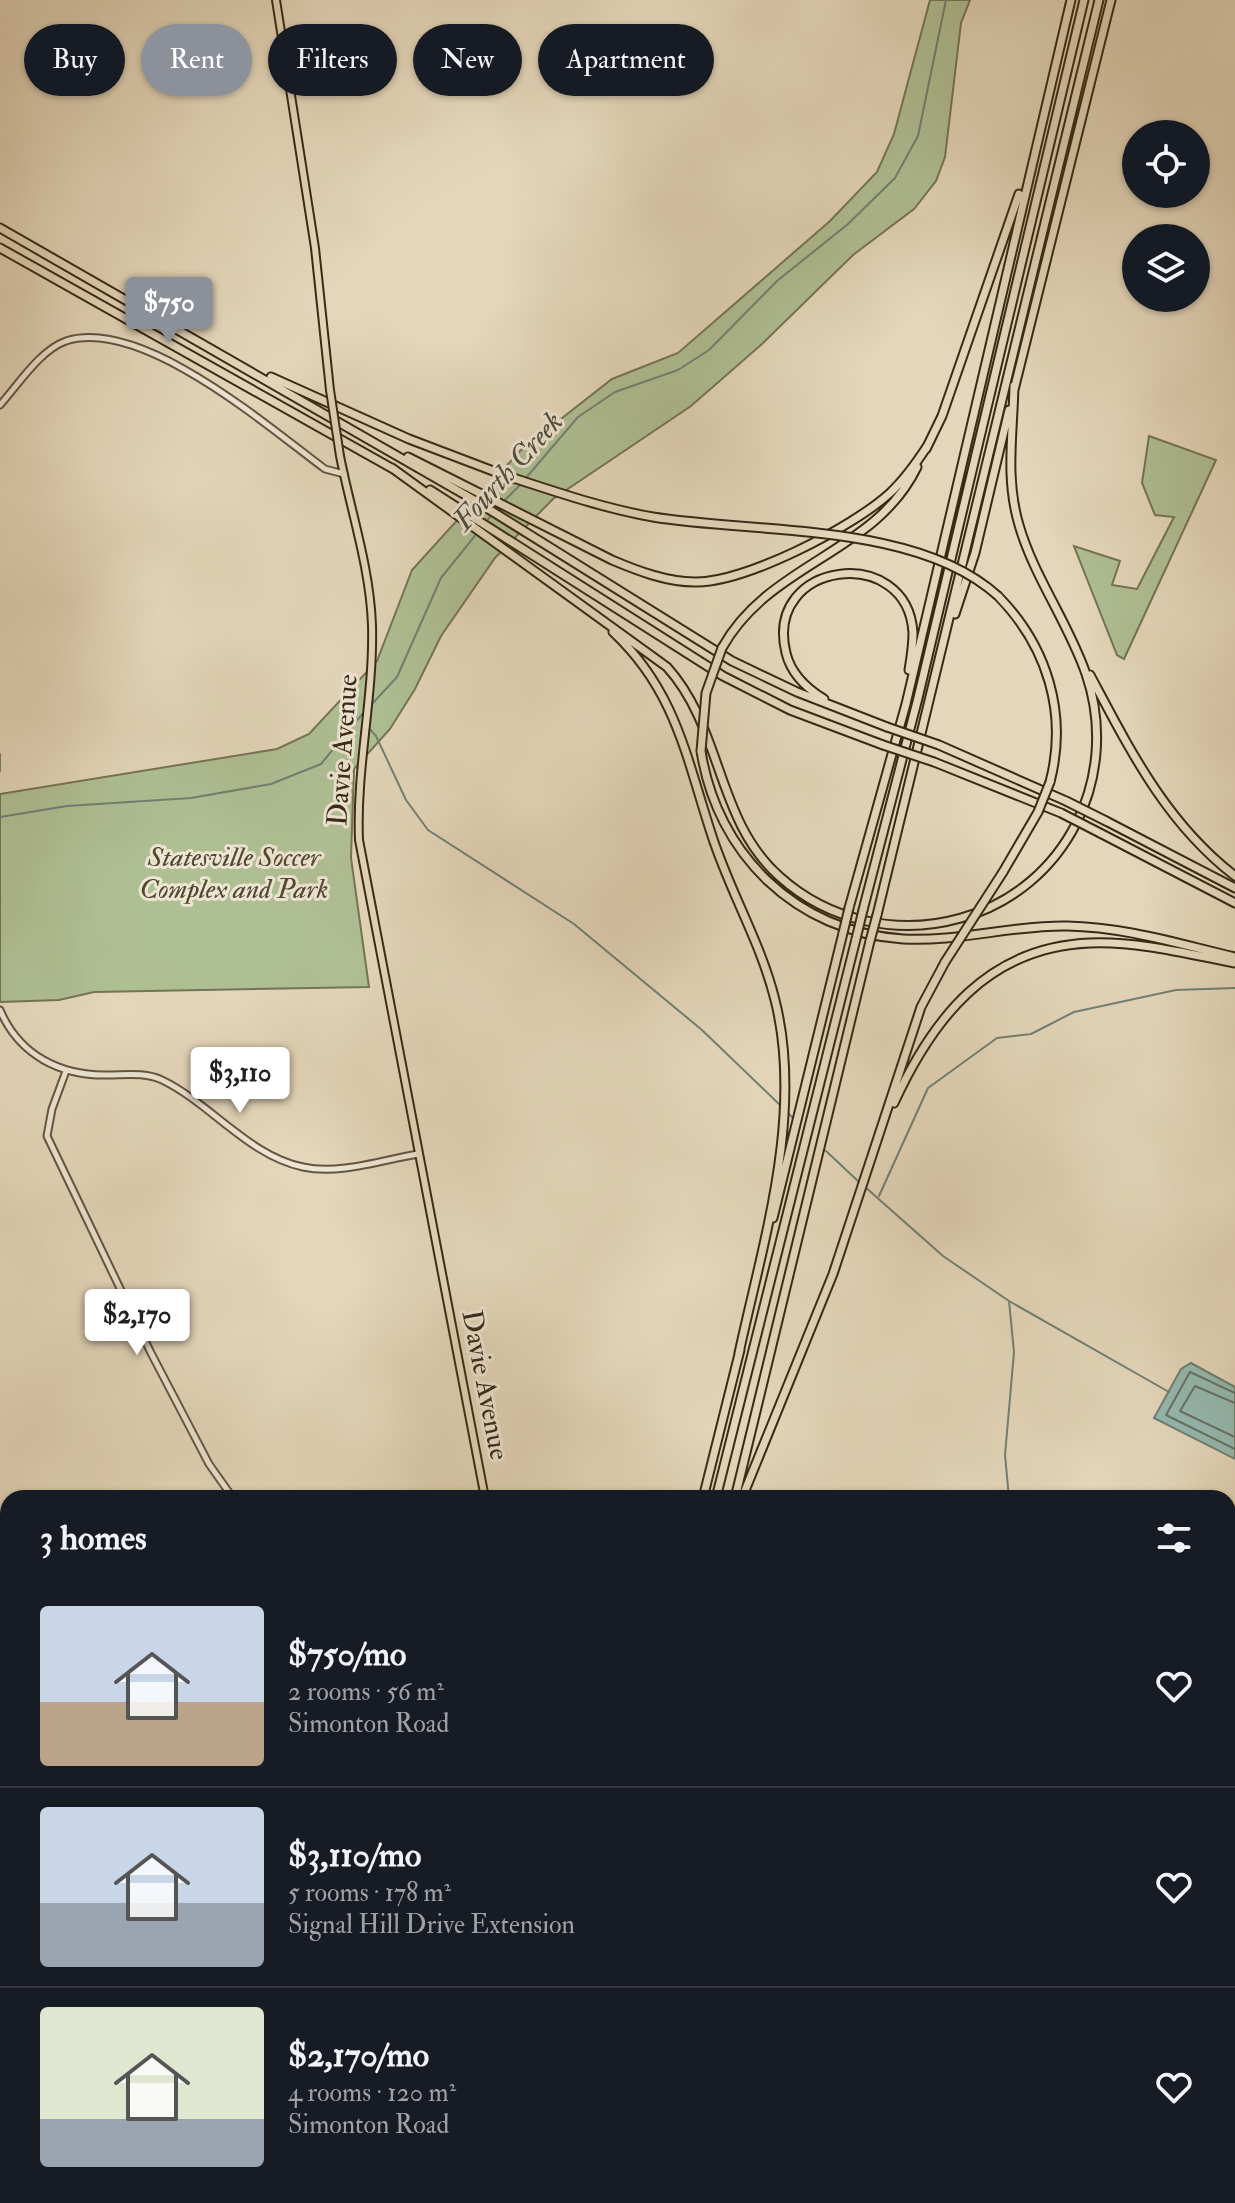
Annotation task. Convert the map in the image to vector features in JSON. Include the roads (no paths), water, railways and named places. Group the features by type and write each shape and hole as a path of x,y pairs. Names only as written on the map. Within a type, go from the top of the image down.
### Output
{"highway":[{"path":"705,1490 849,908 906,704 1070,0"},
{"path":"718,1490 922,684 1084,0"},
{"path":"737,1490 1099,0"},
{"path":"939,663 975,553 1014,386 1113,0"},
{"path":"1030,162 942,416 912,478 868,526 772,588 745,614 722,648 706,693 701,751 712,802 740,852 793,901 838,925 903,939 1063,926 1101,928 1235,960"},
{"path":"0,228 474,500 732,661 841,709 939,745 1066,801 1235,888"},
{"path":"0,248 503,533 723,676 790,710 934,762 1061,813 1235,903"},
{"path":"237,362 409,439 501,474 604,507 654,517 906,547 958,566 998,596 1022,623 1041,657 1049,680 1057,725 1050,782 1038,812 945,962 921,1007 814,1324 745,1490"},
{"path":"462,512 492,540 654,656 681,684 706,726 736,818 772,870 799,892 830,910 864,921 903,926 951,921 1005,898 1050,862 1080,819 1095,767 1097,724 1086,673 1025,541 1016,512 1009,460 1014,386"},
{"path":"346,426 638,571 694,583 748,574 862,514 889,494 912,469 928,445"},
{"path":"841,709 799,679 788,663 782,639 786,615 796,596 815,580 848,572 885,583 908,611 913,632 906,704"},
{"path":"580,605 642,661 674,718 713,839 771,986 779,1018 782,1128 771,1207 739,1353"},
{"path":"1063,623 1156,794 1195,840 1235,876"},
{"path":"880,1134 920,1048 939,1022 979,983 1008,964 1042,951 1092,943 1235,960"}],"main road":[{"name":"Davie Avenue","path":"276,0 315,248 340,456 366,577 372,624 362,748 359,840 483,1490"}],"street":[{"path":"0,405 57,346 80,339 123,341 151,352 216,390 325,469 344,474"},
{"path":"0,1010 14,1036 27,1050 66,1071 137,1075 163,1080 271,1153 303,1168 339,1168 418,1154"},
{"path":"66,1071 52,1109 47,1136 172,1393 209,1464 227,1490"}],"water":[{"path":"1191,1363 1235,1387 1235,1459 1154,1418 1181,1369"}],"waterway":[{"name":"Fourth Creek","path":"525,479 578,417 615,392 678,370 709,350 777,281 848,224 895,178 918,136 946,0"},
{"name":"Fourth Creek","path":"503,502 521,484"},
{"name":"Fourth Creek","path":"371,705 397,677 441,578 498,507"},
{"name":"Fourth Creek","path":"0,817 67,806 191,798 271,784 321,764 364,712"},
{"path":"368,727 376,736 406,800 428,830 574,924 702,1030 781,1106"},
{"path":"0,754 0,771"},
{"path":"879,1196 928,1088 997,1038 1031,1034 1074,1012 1176,990 1235,988"},
{"path":"786,1111 795,1120"},
{"path":"826,1151 859,1182"},
{"path":"864,1186 943,1256 1009,1301 1169,1392"},
{"path":"1008,1490 1005,1455 1014,1352 1009,1301"}],"park label":[{"name":"Statesville Soccer Complex and Park","path":"234,873"}]}
